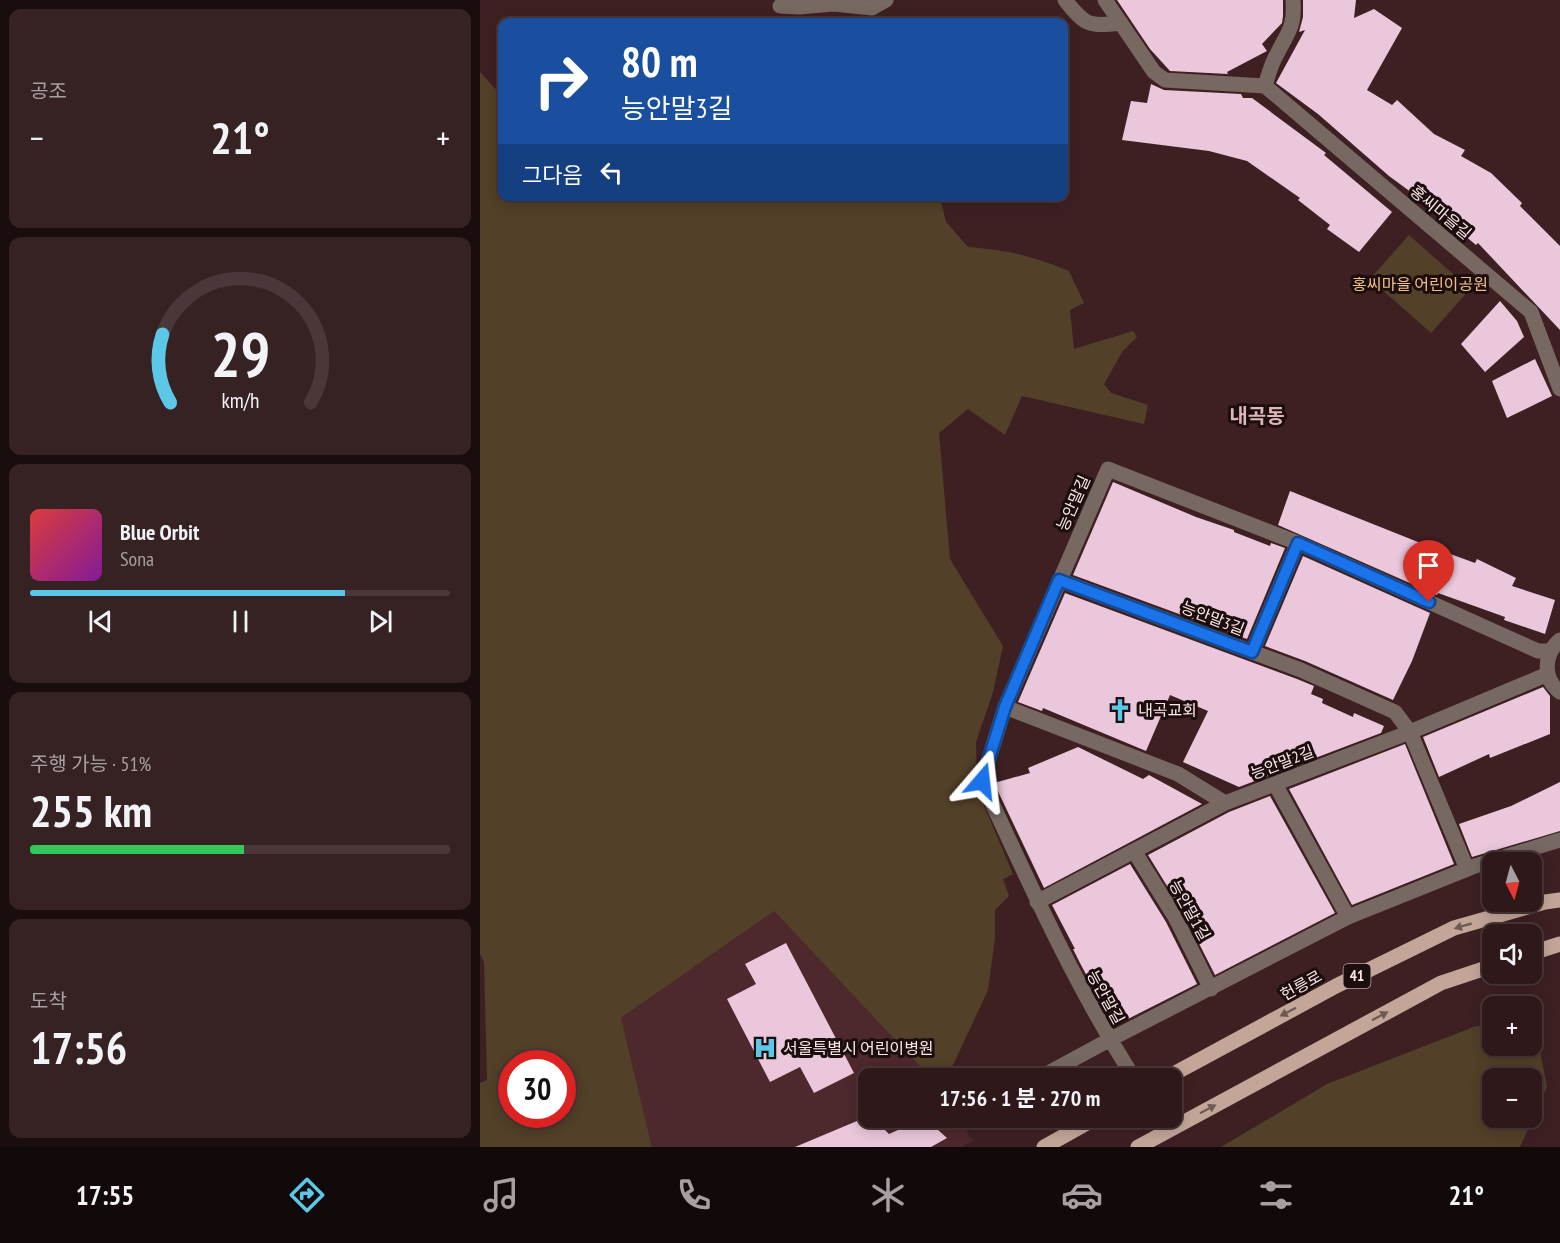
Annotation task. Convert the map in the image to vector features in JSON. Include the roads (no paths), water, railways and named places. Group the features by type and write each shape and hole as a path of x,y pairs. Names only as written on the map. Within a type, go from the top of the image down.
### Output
{"main road":[{"name":"헌릉로","path":"1182,1069 1335,987 1454,928 1545,902 1560,900"},
{"path":"1542,950 1560,944"},
{"path":"1138,1147 1441,983 1482,969"},
{"path":"1044,1147 1078,1128"}],"street":[{"path":"780,6 834,4 872,8 886,0"},
{"path":"1065,0 1080,19 1097,26 1121,23"},
{"path":"1105,0 1154,72 1165,80 1265,86 1275,56 1288,36 1295,18 1293,0"},
{"name":"홍씨마을길","path":"1265,86 1531,312 1560,389"},
{"name":"능안말길","path":"1127,1068 1109,1040 1072,973 982,781 1005,707 1108,469 1298,543 1538,651 1555,646"},
{"path":"1252,652 1298,543"},
{"name":"능안말3길","path":"1059,580 1301,670 1395,712 1410,732"},
{"path":"1555,646 1547,666 1548,675 1560,692"},
{"name":"능안말2길","path":"1037,902 1225,803 1410,732 1548,675"},
{"path":"1005,707 1179,774 1225,803"},
{"path":"1410,732 1467,869"},
{"path":"1275,784 1348,917"},
{"path":"1109,1040 1348,917 1467,869 1560,840"},
{"name":"능안말1길","path":"1134,851 1174,917 1210,988"},
{"name":"능안말길","path":"1057,1068 1109,1040"}],"place":[{"name":"내곡교회","path":"1120,710"},
{"name":"서울특별시 어린이병원","path":"765,1048"}],"district":[{"name":"내곡동","path":"1257,416"}],"park label":[{"name":"홍씨마을 어린이공원","path":"1420,284"}]}
